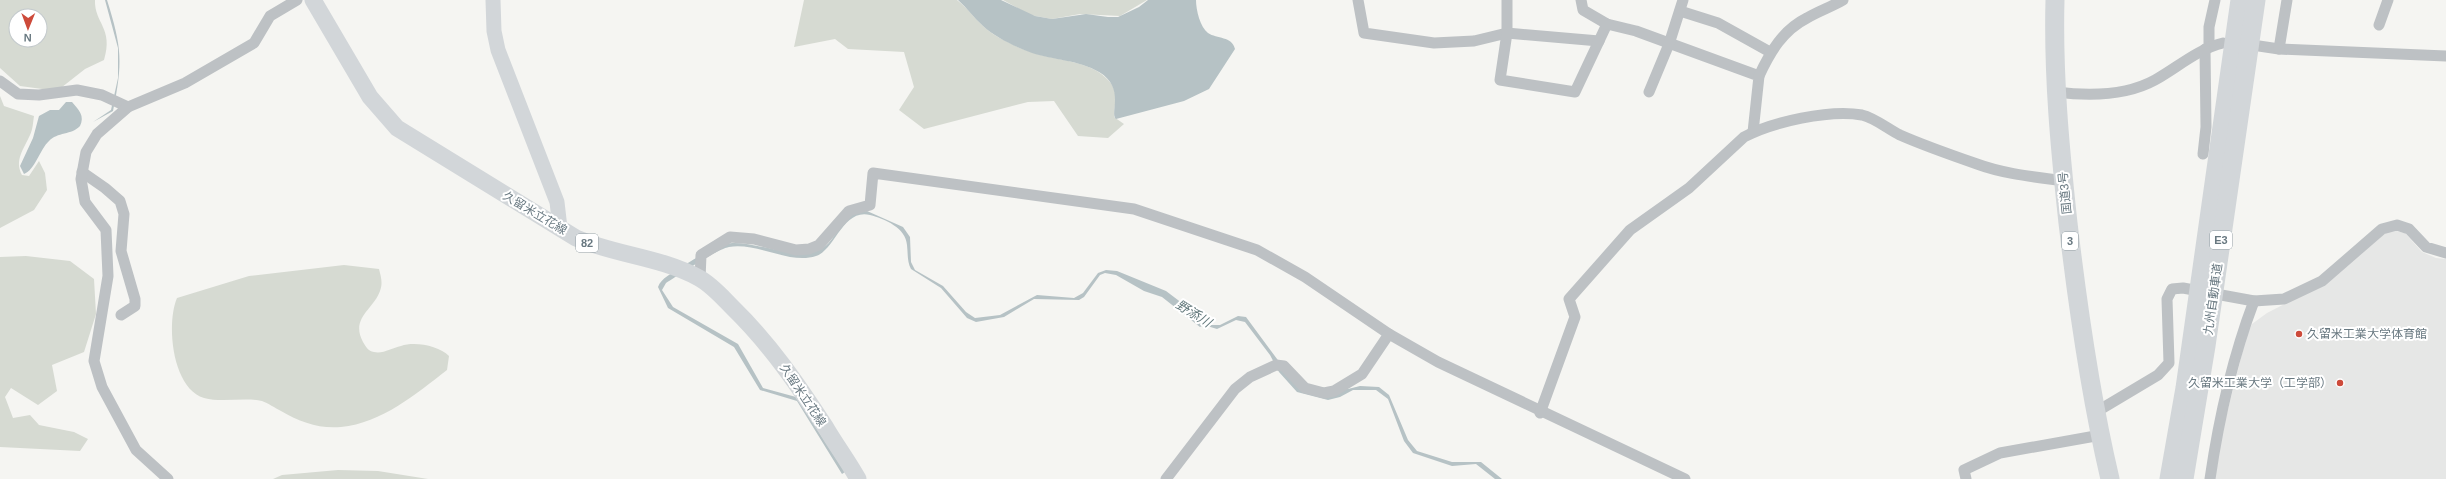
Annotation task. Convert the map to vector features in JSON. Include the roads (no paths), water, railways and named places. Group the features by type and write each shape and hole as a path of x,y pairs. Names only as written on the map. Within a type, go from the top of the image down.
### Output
{"highway":[{"name":"国道3号","path":"2055,0 2056,92 2064,181 2088,374 2110,479"},
{"name":"九州自動車道","path":"2169,479 2185,388 2240,0"},
{"name":"九州自動車道","path":"2184,479 2206,346 2256,0"}],"main road":[{"name":"久留米立花線","path":"313,0 370,97 397,128 560,228 594,246 652,260 700,279 722,297 758,332 796,381 858,479"}],"street":[{"path":"168,479 136,450 102,387 94,362 108,276 107,246 106,230 85,202 81,179 86,152 97,134 128,107 185,83 254,43 270,16 297,0"},
{"path":"493,0 494,31 498,50 557,202 560,228"},
{"path":"1358,0 1364,33 1434,43 1474,41 1507,33 1599,40"},
{"path":"1507,0 1507,33 1500,80 1575,92 1607,24"},
{"path":"1581,0 1583,10 1607,24 1636,31 1759,76"},
{"path":"1754,132 1759,76 1770,52 1789,30 1807,18 1828,9 1843,0"},
{"path":"2203,154 2206,127 2207,48 2209,27 2215,0"},
{"path":"2278,49 2287,0"},
{"path":"2379,25 2388,0"},
{"path":"1649,92 1669,44 1682,5 1770,52"},
{"path":"2056,92 2081,95 2115,93 2134,88 2154,81 2207,48 2223,43"},
{"path":"2259,46 2278,49 2446,56"},
{"path":"0,81 18,94 39,95 77,90 102,95 128,107"},
{"path":"1540,413 1575,317 1570,300 1630,230 1689,188 1744,137 1754,132 1817,115 1836,113 1863,115 1900,135 1979,165 2019,174 2064,181"},
{"path":"82,172 105,188 120,202 124,214 121,250 135,299 135,306 120,315"},
{"path":"700,279 701,255 730,237 754,239 796,250 818,245 849,211 870,205 874,173 1134,209 1257,250 1304,277 1389,334 1438,362 1540,413 1685,479"},
{"path":"2096,412 2158,375 2169,363 2167,299 2172,290 2183,288 2234,296 2254,301 2284,299 2322,281 2376,233 2382,229 2397,225 2409,229 2426,247 2446,253"},
{"path":"2210,479 2218,424 2231,365 2254,301"},
{"path":"1166,479 1234,388 1250,377 1276,365 1284,366 1305,388 1324,393 1334,391 1362,374 1389,334"},
{"path":"1966,479 1964,470 2000,452 2101,435"}],"water":[{"path":"105,0 107,0 118,43 119,67 118,80 113,111 93,122 111,110 118,78 118,48"},
{"path":"958,0 1001,0 1035,16 1052,19 1086,14 1118,17 1139,7 1148,0 1196,0 1199,18 1205,30 1212,35 1228,40 1235,49 1209,89 1184,101 1116,119 1114,116 1114,93 1112,85 1107,78 1099,72 1083,65 1032,53 1006,42 983,26"},
{"path":"66,102 72,102 79,110 82,116 80,126 73,131 52,138 28,172 24,174 20,166 33,138 39,116 50,110 59,110"},
{"name":"野添川","path":"867,211 903,227 910,237 911,262 915,270 943,286 966,312 975,318 1000,315 1037,295 1074,298 1083,293 1098,273 1106,270 1117,271 1166,291 1211,325 1220,325 1238,316 1246,317 1300,390 1348,389 1360,386 1379,387 1389,395 1408,440 1417,451 1452,462 1481,462 1502,479 1495,479 1476,464 1452,466 1413,453 1404,441 1388,399 1376,390 1353,390 1340,397 1328,400 1297,392 1279,372 1270,355 1245,322 1236,320 1217,329 1204,325 1200,327 1162,297 1144,291 1116,275 1105,273 1100,275 1084,297 1079,300 1034,299 1004,317 976,322 967,318 941,288 911,269 908,260 906,239 899,229 882,219 870,215 861,215 846,223 829,246 816,256 795,258 740,246 729,247 707,257 666,283 662,290 673,307 738,344 763,388 796,397 845,472 842,474 797,401 760,390 734,347 668,308 658,287 664,278 706,253 727,244 742,243 800,253 810,253 819,250 829,243 847,219 854,214"}],"place":[{"name":"久留米工業大学体育館","path":"2299,334"},
{"name":"久留米工業大学（工学部）","path":"2340,383"}]}
